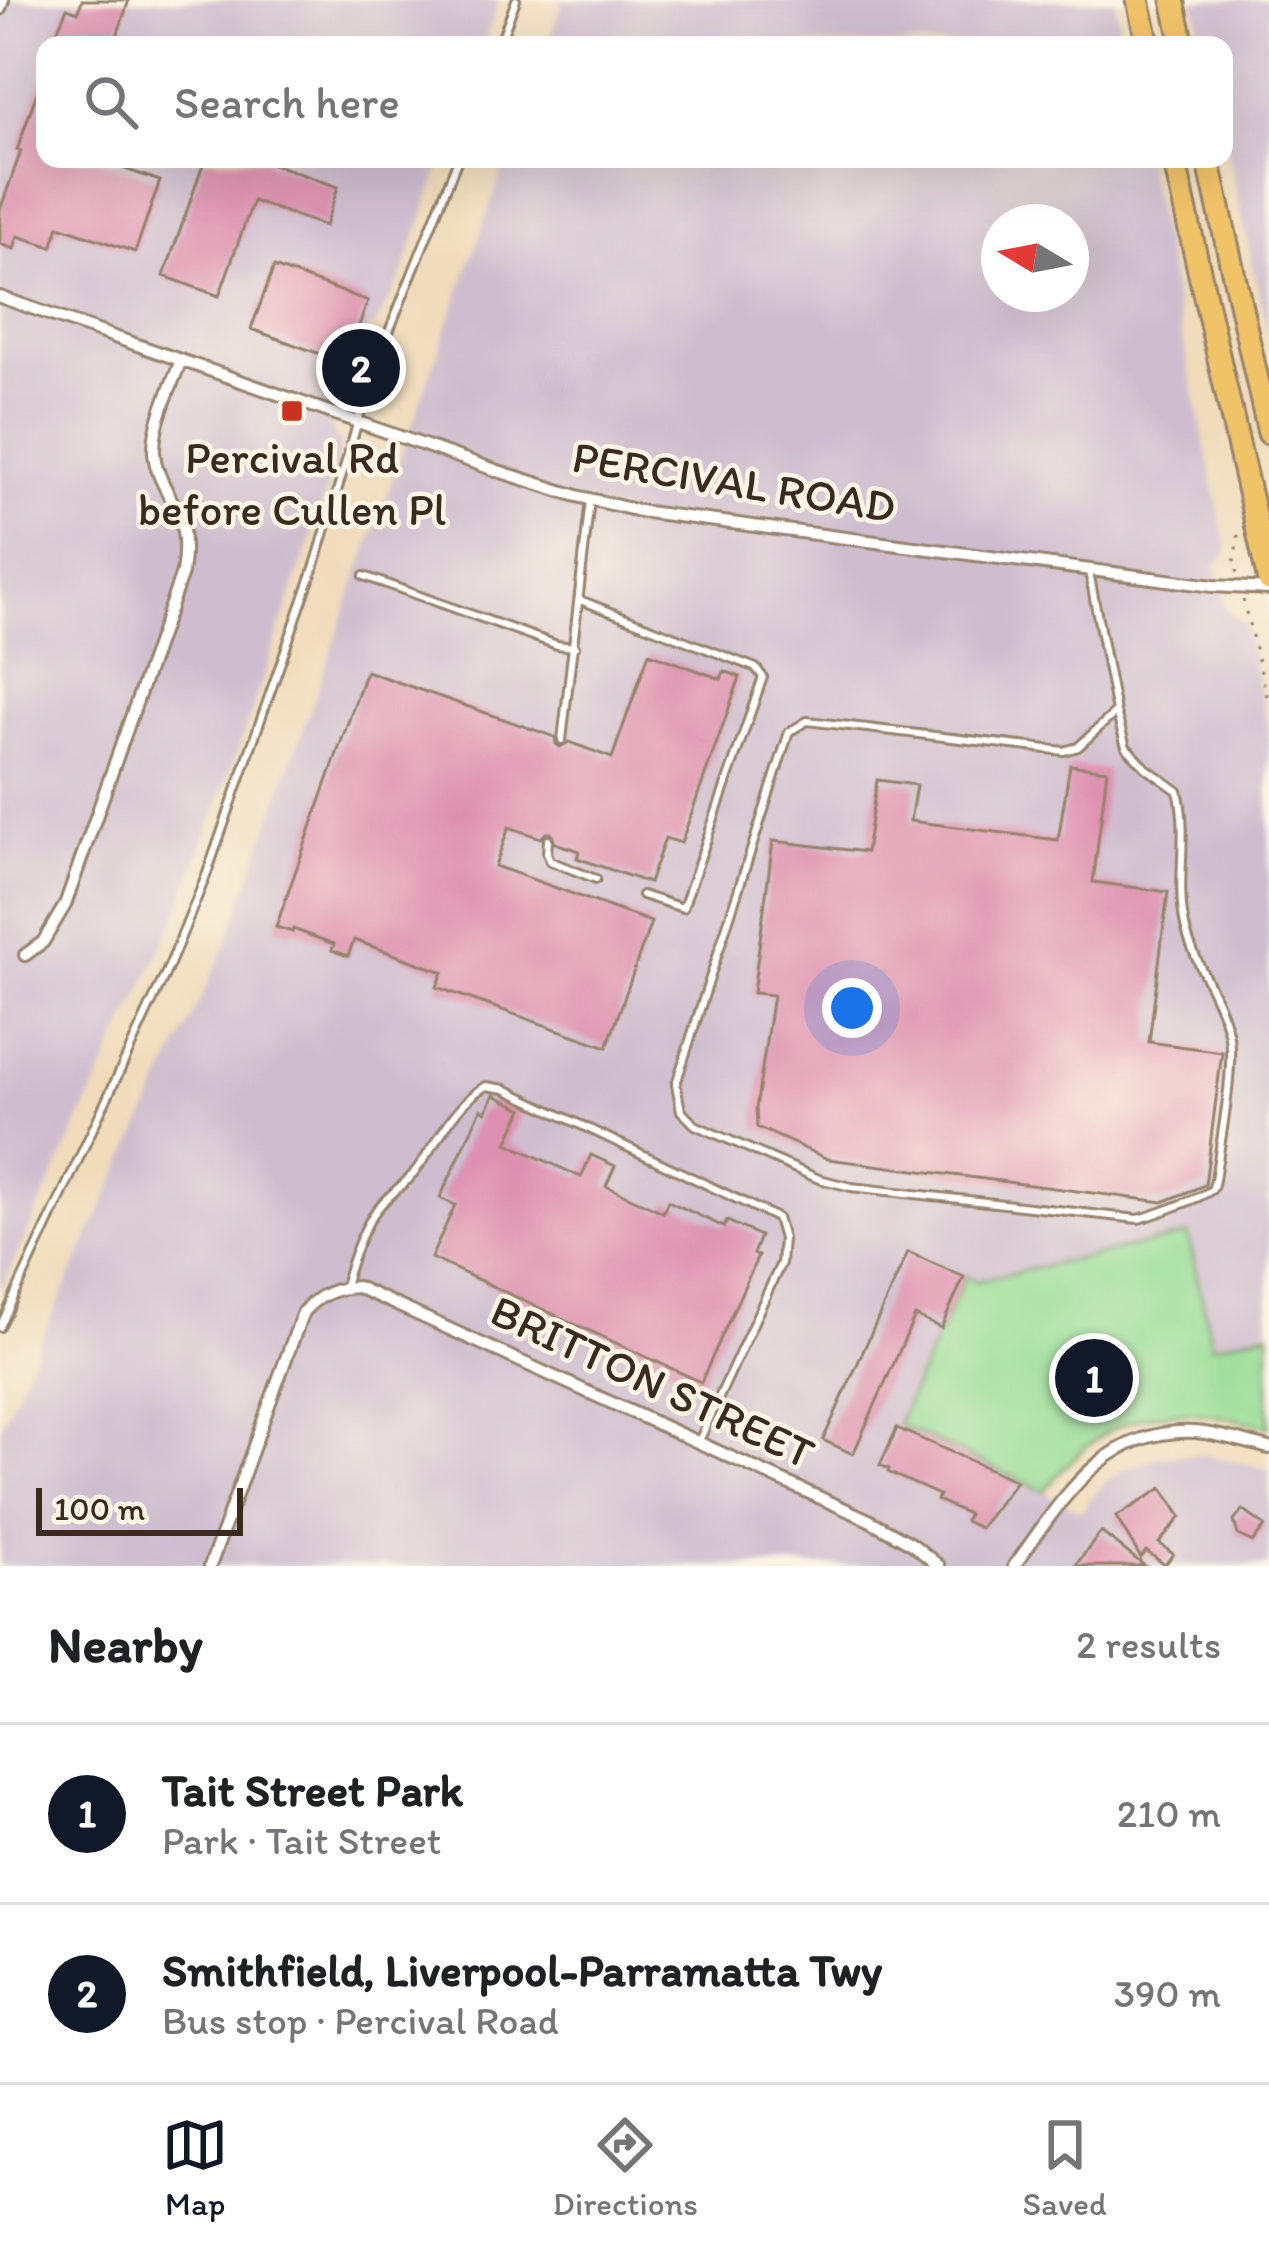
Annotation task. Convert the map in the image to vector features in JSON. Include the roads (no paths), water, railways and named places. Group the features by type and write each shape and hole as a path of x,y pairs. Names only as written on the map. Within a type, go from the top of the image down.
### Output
{"highway":[{"path":"1138,0 1146,36"},
{"path":"1173,0 1181,36"},
{"path":"1176,168 1269,585"},
{"path":"1210,168 1269,434"}],"street":[{"path":"0,9 3,0"},
{"name":"PERCIVAL ROAD","path":"0,297 590,500 699,520 1089,570 1241,589 1269,585"},
{"path":"25,955 43,942 65,905 182,574 182,528 159,476 154,449 181,360"},
{"path":"210,1566 296,1325 326,1289 344,1287"},
{"name":"BRITTON STREET","path":"344,1287 370,1291 869,1520 939,1566"},
{"path":"1014,1566 1084,1474 1117,1450 1149,1437 1184,1432 1269,1448"}],"lane":[{"path":"503,36 516,0"},
{"path":"0,1327 170,964 206,875 311,576 372,374 454,168"},
{"path":"562,740 590,500"},
{"path":"1089,570 1126,747 1178,791 1184,831 1184,924 1228,1029 1231,1048 1223,1119 1215,1180 1208,1194 1138,1220 851,1186 819,1179 695,1125 681,1111 676,1084 789,733 807,721 1064,751 1078,747 1116,712"},
{"path":"364,576 557,645 575,647"},
{"path":"580,600 756,668 763,677 683,908 642,895"},
{"path":"548,840 550,861 596,879"},
{"path":"344,1287 356,1250 380,1205 409,1178 459,1108 486,1086 505,1090 777,1218 783,1239 781,1263 700,1441"}],"place":[{"name":"Smithfield, Liverpool-Parramatta Twy","path":"361,368"},
{"name":"Percival Rd before Cullen Pl","path":"292,411"},
{"name":"Tait Street Park","path":"1094,1378"}]}
